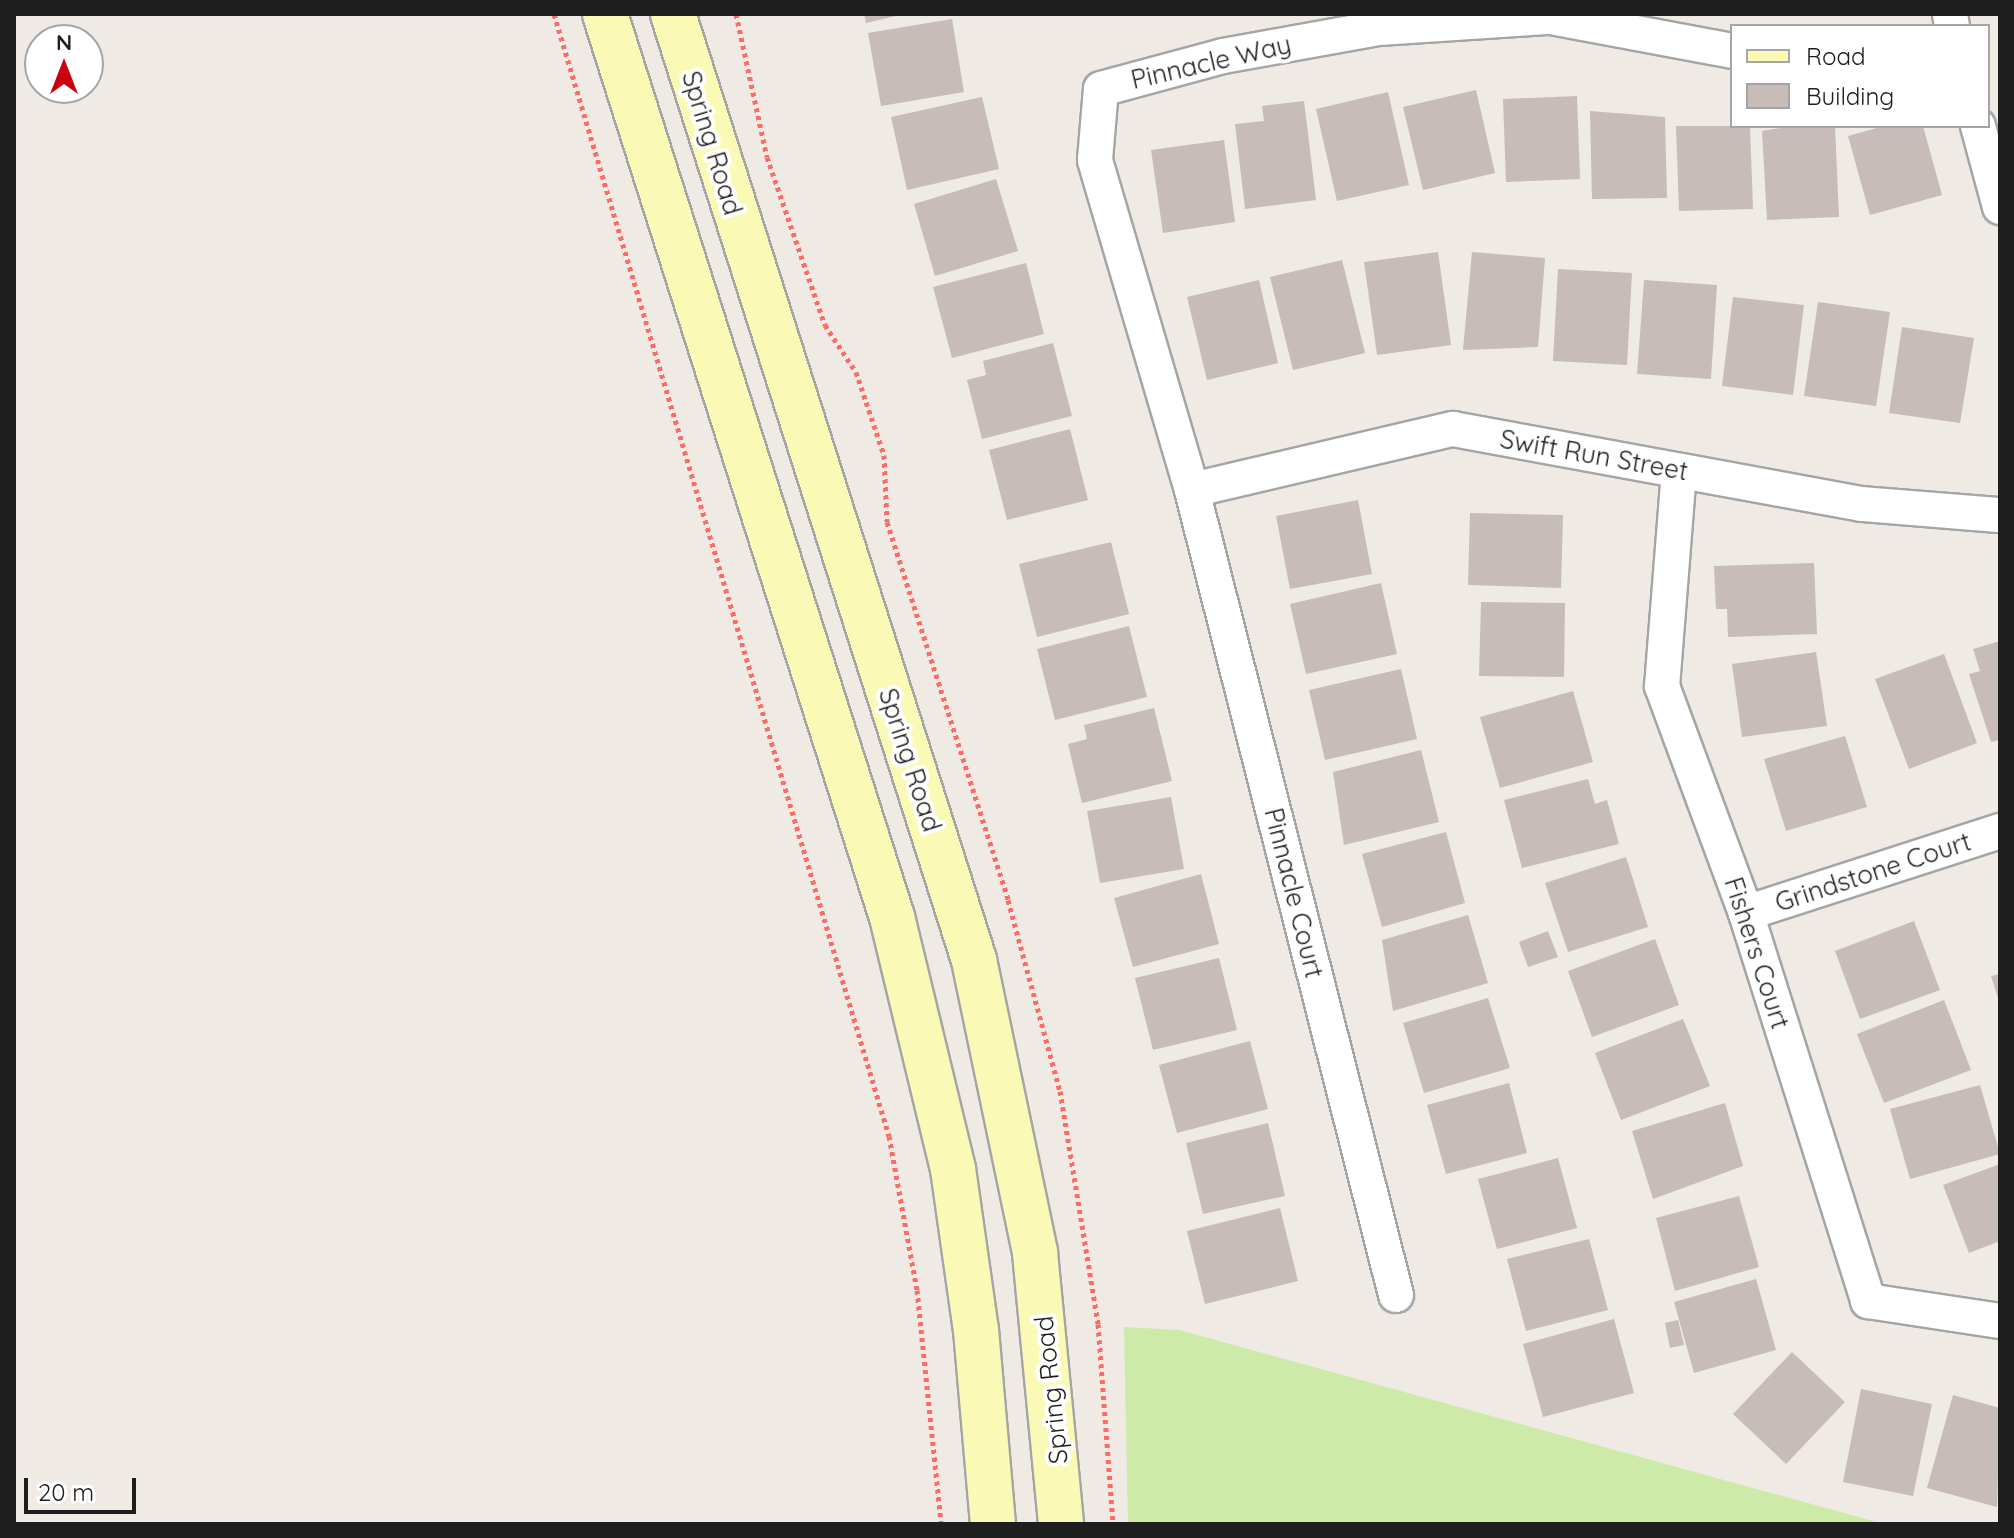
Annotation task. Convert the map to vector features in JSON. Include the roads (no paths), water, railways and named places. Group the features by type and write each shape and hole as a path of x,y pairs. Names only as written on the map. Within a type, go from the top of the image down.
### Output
{"main road":[{"path":"605,14 892,917 953,1169 976,1330 993,1524"},
{"name":"Spring Road","path":"673,14 974,960 1035,1253 1061,1524"}],"street":[{"name":"Pinnacle Way","path":"1192,490 1095,160 1101,89 1223,56 1379,28 1551,17 1730,51"},
{"path":"1979,128 2000,207"},
{"name":"Swift Run Street","path":"1192,490 1453,429 1862,504 2000,515"},
{"name":"Fishers Court","path":"1679,471 1662,686 1746,913 1868,1301 2000,1321"},
{"name":"Pinnacle Court","path":"1192,490 1396,1295"},
{"name":"Grindstone Court","path":"1746,913 2000,831"}]}
